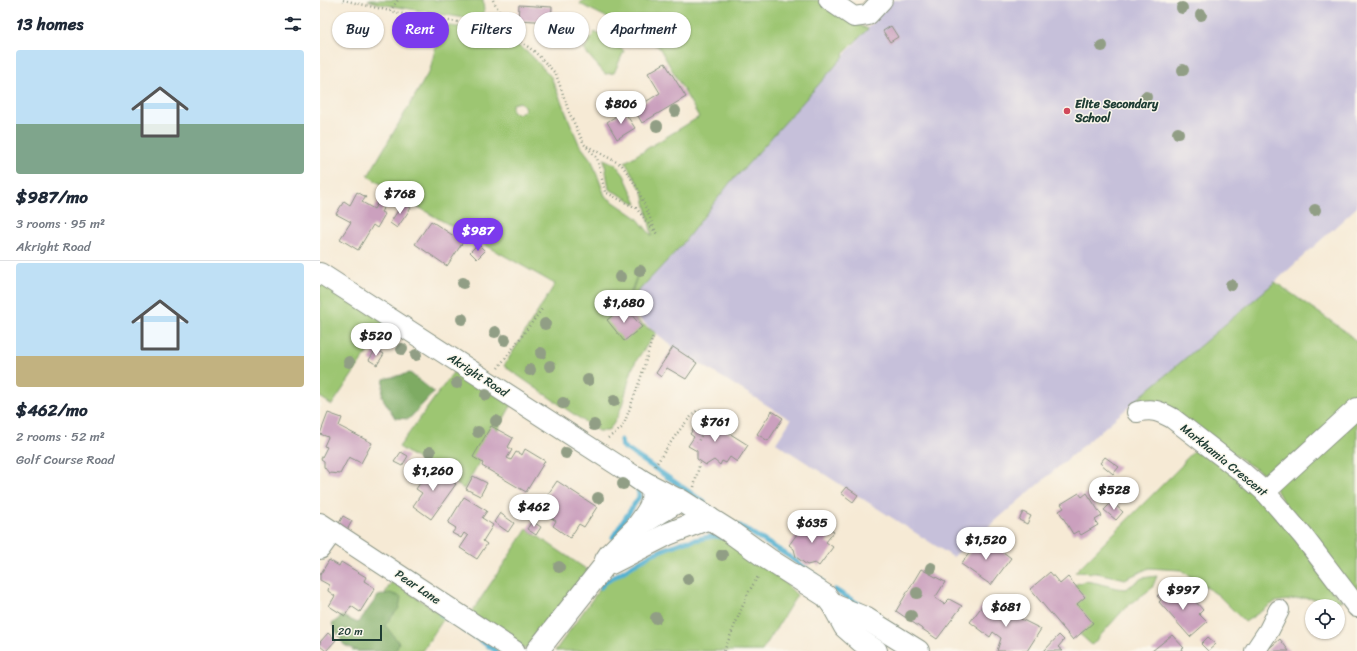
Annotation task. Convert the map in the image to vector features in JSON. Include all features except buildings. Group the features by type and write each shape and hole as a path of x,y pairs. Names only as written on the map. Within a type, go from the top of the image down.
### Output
{"street":[{"path":"829,0 854,17 868,15 882,0"},
{"name":"Akright Road","path":"320,272 636,477 687,496"},
{"path":"1265,492 1357,408"},
{"name":"Markhamia Crescent","path":"1137,412 1147,409 1160,412 1172,418 1242,471 1265,492 1303,536 1357,607"},
{"path":"537,651 605,565 610,554 638,526 651,506 653,496 652,488 636,477"},
{"path":"638,526 687,496 709,518 768,559 826,596 833,605 844,627 876,651"},
{"path":"605,565 610,564 617,559 668,534 709,518"},
{"path":"320,549 326,527"},
{"name":"Pear Lane","path":"326,527 515,651"},
{"path":"833,605 865,618 918,651"},
{"path":"1255,651 1269,630 1279,610"}],"path":[{"path":"343,0 416,17 457,22"},
{"path":"389,11 398,0"},
{"path":"494,0 500,12"},
{"path":"526,45 535,52 556,74 569,112 584,144 597,158 605,192 636,208 657,234 637,187 622,165 584,144"},
{"path":"488,381 542,309"},
{"path":"593,449 622,427 640,380 653,336"},
{"path":"655,466 692,415 697,411 703,411 712,417 697,443"},
{"path":"687,496 700,462"},
{"path":"724,651 748,593 768,559"}],"shaded area":[{"path":"893,0 1357,0 1357,207 1275,282 953,557 776,443 791,420 673,347 624,306 680,247 732,180 739,174"}],"green space":[{"path":"368,0 483,0 484,11 457,12 457,17 449,15 449,12 428,12 380,4"},
{"path":"583,0 818,0 828,10 868,29 843,54 844,56 732,180 680,247 629,301 641,265 623,312 656,333 640,354 633,367 621,409 608,431 598,431 504,366 555,284 430,214 368,176 430,70 435,48 449,48 449,26 457,27 457,48 521,48 530,54 551,77 579,144 592,161 605,196 637,218 652,236 643,192 625,162 699,117 660,48 691,48 691,12 597,12 580,4","holes":["520,102 524,106 525,110 520,114 512,112 512,104"]},
{"path":"595,32 597,33 597,48 619,48 624,51 614,73 605,74 584,50 585,48 589,48 589,42"},
{"path":"604,159 616,165 624,175 637,204 609,189"},
{"path":"320,270 391,317 332,405 320,397"},
{"path":"1275,282 1345,331 1357,342 1357,601 1287,509 1269,477 1164,406 1134,402"},
{"path":"460,363 515,399 464,489 399,447"},
{"path":"410,373 434,392 409,419 395,418 382,397 384,379"},
{"path":"1199,446 1232,465 1304,549 1332,591 1341,599 1303,598 1275,602 1245,622 1218,595 1181,570 1149,568 1125,579 1097,573 1075,572 1182,465"},
{"path":"527,529 589,571 527,648 520,647 471,613"},
{"path":"719,536 777,575 797,595 762,651 555,651 604,583 663,547 701,537"},
{"path":"1157,576 1152,588 1125,608 1092,645 1065,621 1074,585 1085,581 1126,589 1142,578"},
{"path":"392,581 445,617 422,651 352,651"},
{"path":"390,593 401,597 399,608 385,625 399,643 395,651 358,651 344,645 332,624 342,616 358,623 378,596"}],"waterway":[{"path":"621,440 622,446 704,502"},
{"path":"613,537 639,497 637,487"},
{"path":"740,526 787,555 822,581"},
{"path":"601,587 604,583 652,554 680,543 714,536 722,537"},
{"path":"835,590 860,605"},
{"path":"441,614 496,651"}],"place":[{"name":"Elite Secondary School","path":"1067,111"}]}
